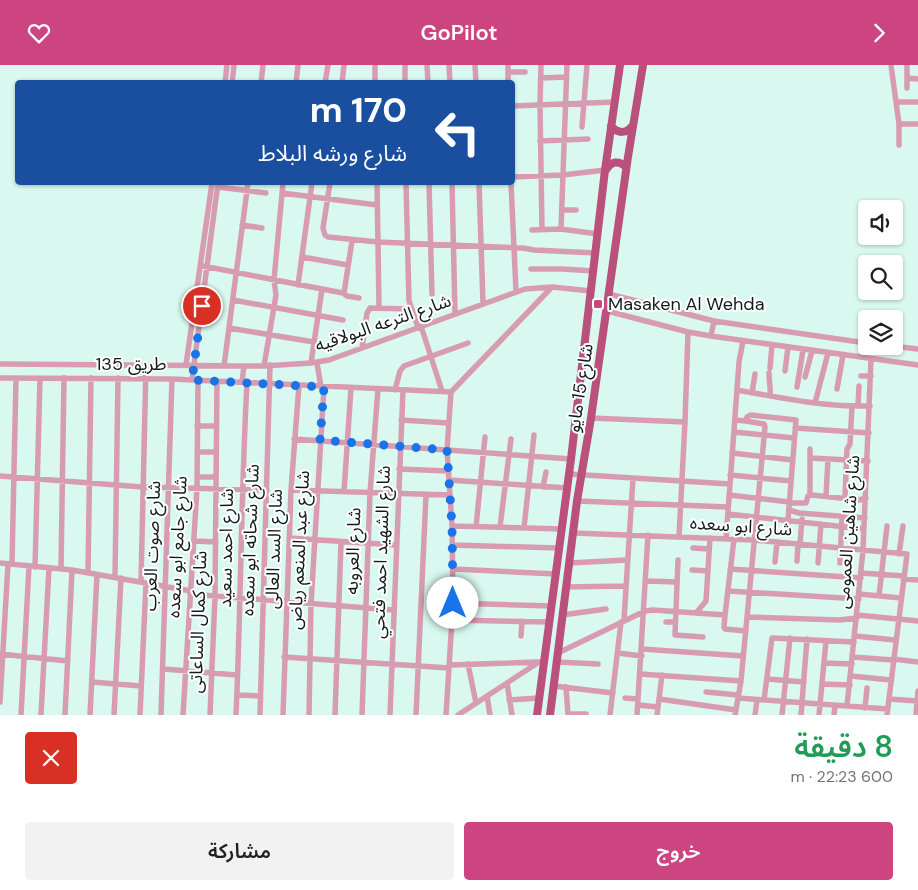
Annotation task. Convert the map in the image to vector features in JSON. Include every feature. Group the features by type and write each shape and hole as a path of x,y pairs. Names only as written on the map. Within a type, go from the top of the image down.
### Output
{"main road":[{"name":"شارع 15 مايو","path":"537,715 542,662 562,529 605,171 620,65"},
{"name":"شارع 15 مايو","path":"550,715 577,501 592,418 626,167 643,65"},
{"path":"611,126 615,130 624,132 633,125"},
{"path":"605,171 611,164 616,162 622,163 626,167"}],"street":[{"path":"224,80 227,65"},
{"path":"232,80 234,65"},
{"path":"261,80 263,65"},
{"path":"296,80 298,65"},
{"path":"326,80 328,65"},
{"path":"342,80 344,65"},
{"path":"375,65 375,80"},
{"path":"405,65 405,80"},
{"path":"427,65 428,80"},
{"path":"449,65 450,80"},
{"path":"476,65 476,80"},
{"path":"508,65 508,80"},
{"path":"541,65 542,229"},
{"path":"561,229 567,65"},
{"path":"582,127 587,65"},
{"path":"891,65 899,124 899,145"},
{"path":"907,65 907,88"},
{"path":"508,72 525,72"},
{"path":"541,78 566,77"},
{"path":"907,78 918,79"},
{"path":"515,106 614,102"},
{"path":"896,102 918,102"},
{"path":"899,124 918,124"},
{"path":"540,141 588,139"},
{"path":"515,177 605,171"},
{"path":"204,266 212,185"},
{"path":"204,266 218,185 266,193"},
{"path":"224,365 248,185"},
{"name":"شارع شحاته ابو سعده","path":"260,715 270,384 267,365 269,334 276,290 274,281 283,185"},
{"path":"298,285 312,185"},
{"path":"330,185 323,228 325,235 331,238 352,241 596,253"},
{"path":"377,185 379,307"},
{"path":"406,185 410,309 431,356 442,391"},
{"path":"429,185 432,295"},
{"path":"452,185 454,314"},
{"path":"479,185 483,303"},
{"path":"511,185 516,291"},
{"path":"282,193 377,205"},
{"path":"562,210 576,210"},
{"path":"242,225 262,227"},
{"path":"532,230 561,229 598,233"},
{"path":"344,293 352,241"},
{"path":"302,257 348,265"},
{"path":"204,266 344,293 348,296 359,298"},
{"name":"شارع جامع ابو سعده","path":"183,715 197,477 195,380 190,365 204,266"},
{"path":"531,269 594,271"},
{"name":"شارع الترعه البولاقيه","path":"0,364 267,365 314,363 362,348 516,291 534,287 552,287 591,291"},
{"path":"446,715 453,603 452,526 447,450 451,392 552,287"},
{"name":"شارع عبد المنعم رياض","path":"309,715 311,603 322,387 314,363 314,342 322,289"},
{"path":"609,294 714,321 858,342"},
{"path":"233,300 343,320"},
{"path":"362,348 367,313 370,308 410,309"},
{"path":"607,311 711,336 918,365"},
{"path":"711,336 714,321"},
{"path":"229,328 314,342"},
{"path":"679,537 683,481 688,332"},
{"path":"726,539 739,362 743,341"},
{"path":"395,390 403,367 468,343"},
{"path":"770,396 771,387 769,382 772,345"},
{"path":"785,371 788,347"},
{"path":"903,347 918,349"},
{"path":"797,387 803,350"},
{"path":"805,377 812,351"},
{"path":"815,403 828,353"},
{"path":"837,389 843,355"},
{"name":"شارع شاهين العمومى","path":"847,706 863,550 871,359"},
{"path":"140,715 143,583 142,487 146,365"},
{"name":"شارع احمد سعيد","path":"236,715 241,598 244,365"},
{"path":"752,393 755,374"},
{"path":"861,376 871,376"},
{"name":"طريق 135","path":"0,378 146,378 451,392"},
{"path":"0,702 1,654 10,564 16,378"},
{"path":"21,715 37,479 40,378"},
{"path":"61,569 64,378"},
{"path":"88,573 91,378"},
{"path":"114,715 118,578 115,485 118,378"},
{"name":"شارع صوت العرب","path":"161,715 172,379"},
{"name":"شارع كمال الساعاتى","path":"210,715 216,542 216,381"},
{"name":"شارع السد العالى","path":"283,715 291,490 299,385"},
{"path":"845,497 847,459 859,387"},
{"path":"344,492 351,388"},
{"name":"شارع العروبه","path":"362,715 370,493 378,389"},
{"name":"شارع الشهيد احمد فتحي","path":"390,715 403,390"},
{"path":"737,390 815,403 870,406"},
{"path":"746,421 750,415 796,420 787,532"},
{"path":"592,418 685,422"},
{"path":"659,699 736,712 750,592 765,425 735,419"},
{"path":"402,420 448,423"},
{"path":"197,426 216,426"},
{"path":"795,428 809,426 869,433"},
{"path":"734,432 794,438"},
{"path":"524,528 534,435"},
{"path":"476,527 486,437"},
{"path":"294,439 571,459"},
{"path":"500,527 510,439"},
{"path":"729,495 806,503 810,495 810,449"},
{"path":"197,452 216,452"},
{"path":"732,453 793,460"},
{"path":"810,458 868,461"},
{"path":"826,496 828,459"},
{"path":"399,469 448,471"},
{"path":"543,487 546,471"},
{"path":"569,474 730,484"},
{"path":"730,475 791,481"},
{"path":"0,476 142,487 267,489"},
{"path":"197,477 216,477"},
{"path":"610,715 626,586 633,478"},
{"path":"449,480 567,488"},
{"path":"291,490 450,495"},
{"path":"416,715 426,495"},
{"path":"810,495 845,497 858,500 866,498"},
{"path":"577,501 681,505 802,523 864,529"},
{"path":"789,510 802,513 865,518"},
{"path":"797,561 802,513"},
{"path":"840,563 842,517"},
{"path":"818,563 821,524"},
{"path":"452,526 562,529"},
{"path":"879,596 887,526"},
{"path":"899,554 903,526"},
{"name":"شارع ابو سعده","path":"573,533 754,540 907,554 903,577"},
{"path":"637,715 645,611 648,535"},
{"path":"289,538 396,545"},
{"path":"696,613 706,601 710,539"},
{"path":"734,539 724,627 725,629 746,631"},
{"path":"194,541 216,542"},
{"path":"335,715 341,542"},
{"path":"775,561 777,542"},
{"path":"452,545 559,549"},
{"path":"693,549 709,549"},
{"path":"569,563 627,560"},
{"path":"678,560 676,636 703,637"},
{"path":"0,563 72,570 215,596 393,610"},
{"path":"41,715 49,568"},
{"path":"453,569 556,574"},
{"path":"730,569 861,575 881,574 918,580"},
{"path":"65,715 72,570"},
{"path":"692,570 708,571"},
{"path":"90,715 97,575"},
{"path":"706,692 764,700 847,706 888,712 903,577"},
{"path":"646,581 677,582"},
{"path":"566,587 626,586"},
{"path":"728,591 901,598"},
{"path":"453,603 551,606"},
{"path":"562,615 606,609"},
{"path":"557,657 622,621 645,611 676,611 725,615"},
{"path":"747,617 839,620 857,616 918,621"},
{"path":"452,620 549,622"},
{"path":"521,636 522,621"},
{"path":"666,622 675,622"},
{"path":"764,700 772,638 826,641 855,639 895,640"},
{"path":"782,715 790,639"},
{"path":"801,715 808,639"},
{"path":"819,715 826,641"},
{"path":"642,649 743,656"},
{"path":"618,653 642,656"},
{"path":"1,654 68,661"},
{"path":"284,657 449,666 542,662"},
{"path":"557,657 598,664"},
{"path":"853,657 918,662"},
{"path":"458,715 542,662"},
{"path":"824,663 852,664"},
{"path":"468,664 476,703"},
{"path":"164,669 237,675"},
{"path":"640,674 741,681"},
{"path":"657,715 662,675"},
{"path":"850,676 891,679"},
{"path":"767,679 804,682"},
{"path":"92,682 141,686"},
{"path":"507,683 512,715"},
{"path":"822,684 850,685"},
{"path":"554,686 613,693"},
{"path":"566,687 568,714 586,714"},
{"path":"865,708 868,688"},
{"path":"916,715 918,691"},
{"path":"237,695 260,696"},
{"path":"487,696 490,715"},
{"path":"509,700 539,698"},
{"path":"625,698 658,707"},
{"path":"755,715 757,699"},
{"path":"889,699 918,701"},
{"path":"834,715 835,705"}],"place":[{"name":"Masaken Al Wehda","path":"598,304"}],"route":[{"path":"202,306 192,380 324,387 320,440 447,450 452,526 453,603"}]}
